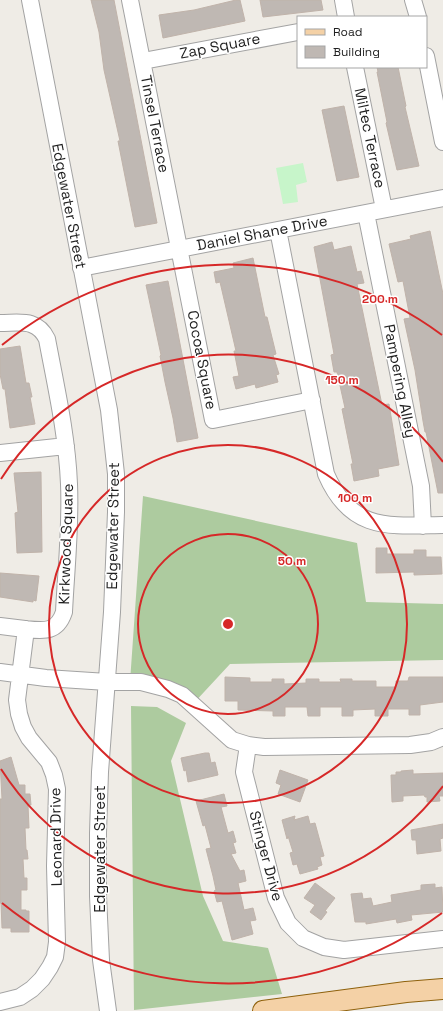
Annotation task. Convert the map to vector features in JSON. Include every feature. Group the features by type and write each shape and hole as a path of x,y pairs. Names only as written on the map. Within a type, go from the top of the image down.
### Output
{"main road":[{"path":"262,1011 406,992 443,989"}],"street":[{"name":"Edgewater Street","path":"30,0 109,410 116,474 112,612 100,772 98,833 98,896 101,952 108,1011"},
{"name":"Tinsel Terrace","path":"130,0 180,249"},
{"path":"343,0 346,16"},
{"path":"413,0 418,16"},
{"name":"Zap Square","path":"143,61 297,32"},
{"path":"427,61 443,142"},
{"name":"Miltec Terrace","path":"355,68 384,209"},
{"name":"Daniel Shane Drive","path":"81,268 443,198"},
{"name":"Pampering Alley","path":"366,213 421,486 423,526"},
{"path":"278,230 326,474 333,490 345,506 374,523 393,526 443,525"},
{"name":"Cocoa Square","path":"180,249 213,420 312,400"},
{"name":"Kirkwood Square","path":"0,323 30,323 38,326 47,339 66,446 70,521 64,612 61,620 55,627 40,631 0,626"},
{"path":"0,453 66,446"},
{"name":"Leonard Drive","path":"0,1002 20,997 32,989 42,979 55,957 58,942 55,866 57,789 49,762 29,738 23,727 17,700 26,629"},
{"path":"0,672 106,682 141,682 168,689 182,695 232,740 248,745 264,747 410,744 431,742 443,738"},
{"name":"Stinger Drive","path":"248,745 244,772 276,898 288,923 303,938 324,947 344,950 443,939"}],"green space":[{"path":"303,163 307,182 296,185 298,202 283,204 276,168"},
{"path":"143,496 357,543 366,602 443,604 443,660 230,664 192,705 130,682"},
{"path":"131,706 157,707 186,723 171,761 203,896 223,941 268,948 282,994 134,1010"}],"building":[{"path":"91,0 114,0 157,223 135,227 118,141 120,141 104,70 99,32"},
{"path":"240,0 245,21 163,38 159,15 194,10"},
{"path":"260,0 321,0 323,10 263,17"},
{"path":"377,68 398,68 405,107 419,166 397,170 386,123"},
{"path":"344,106 359,177 337,181 322,110"},
{"path":"430,231 443,294 443,493 438,493 425,432 415,370 404,319 410,318 403,281 398,282 389,244 411,239 410,236"},
{"path":"332,242 334,250 351,246 357,272 361,271 364,283 357,284 382,405 389,404 399,465 378,469 379,476 354,481 351,464 353,464 342,409 345,408 337,372 334,372 331,355 334,354 314,247"},
{"path":"253,258 265,317 267,317 276,354 273,355 279,374 276,375 278,382 256,388 255,384 236,389 233,377 239,376 234,351 236,351 220,282 216,283 214,272 234,268 233,263"},
{"path":"168,281 198,438 177,442 146,285"},
{"path":"20,346 26,383 29,383 32,397 30,397 35,424 10,428 5,389 3,389 0,374 0,349"},
{"path":"41,472 42,552 17,553 15,513 18,512 14,473"},
{"path":"376,548 387,548 387,554 414,554 414,550 426,550 426,557 441,557 442,574 414,575 414,572 376,573"},
{"path":"0,573 39,576 36,601 33,600 33,602 0,597"},
{"path":"225,677 250,678 250,682 272,682 272,679 284,679 284,684 306,683 306,679 319,679 319,682 341,682 340,679 352,679 352,681 376,681 376,687 396,687 396,681 408,681 409,677 443,677 443,702 420,705 420,715 409,715 409,709 388,709 388,716 375,716 375,709 353,710 353,716 342,716 342,707 320,707 320,716 308,716 307,707 285,707 285,716 273,716 273,711 238,710 238,701 225,701"},
{"path":"209,753 211,763 215,762 218,775 188,782 186,770 184,771 181,758"},
{"path":"11,757 19,785 25,785 25,794 30,794 31,805 28,805 29,828 25,828 28,859 23,859 24,878 27,878 27,890 21,890 21,910 29,911 29,932 11,932 11,928 2,928 0,903 0,799 2,799 0,761"},
{"path":"280,770 308,780 300,802 278,794 281,785 276,783"},
{"path":"413,770 413,774 443,773 443,796 439,796 440,801 427,802 427,797 424,795 403,796 403,801 392,802 391,775 396,775 396,772"},
{"path":"224,794 227,806 221,807 228,833 233,831 236,842 233,843 236,853 231,854 240,871 244,870 246,881 238,883 244,910 253,908 256,920 250,921 253,934 232,940 222,901 217,902 214,891 216,890 206,849 211,848 205,825 203,826 196,801"},
{"path":"295,816 294,820 308,816 310,824 315,823 324,856 320,857 322,865 317,867 318,869 300,874 297,864 293,865 290,853 293,852 288,836 287,839 282,820"},
{"path":"443,824 443,838 440,839 441,851 417,854 416,840 412,840 411,830"},
{"path":"315,883 335,898 325,911 327,912 321,920 310,912 315,905 304,898"},
{"path":"435,884 435,888 442,887 443,912 411,915 412,920 397,923 396,919 366,924 366,922 355,922 351,894 362,893 363,899 371,898 373,906 392,902 391,895 421,890 421,885"}]}
